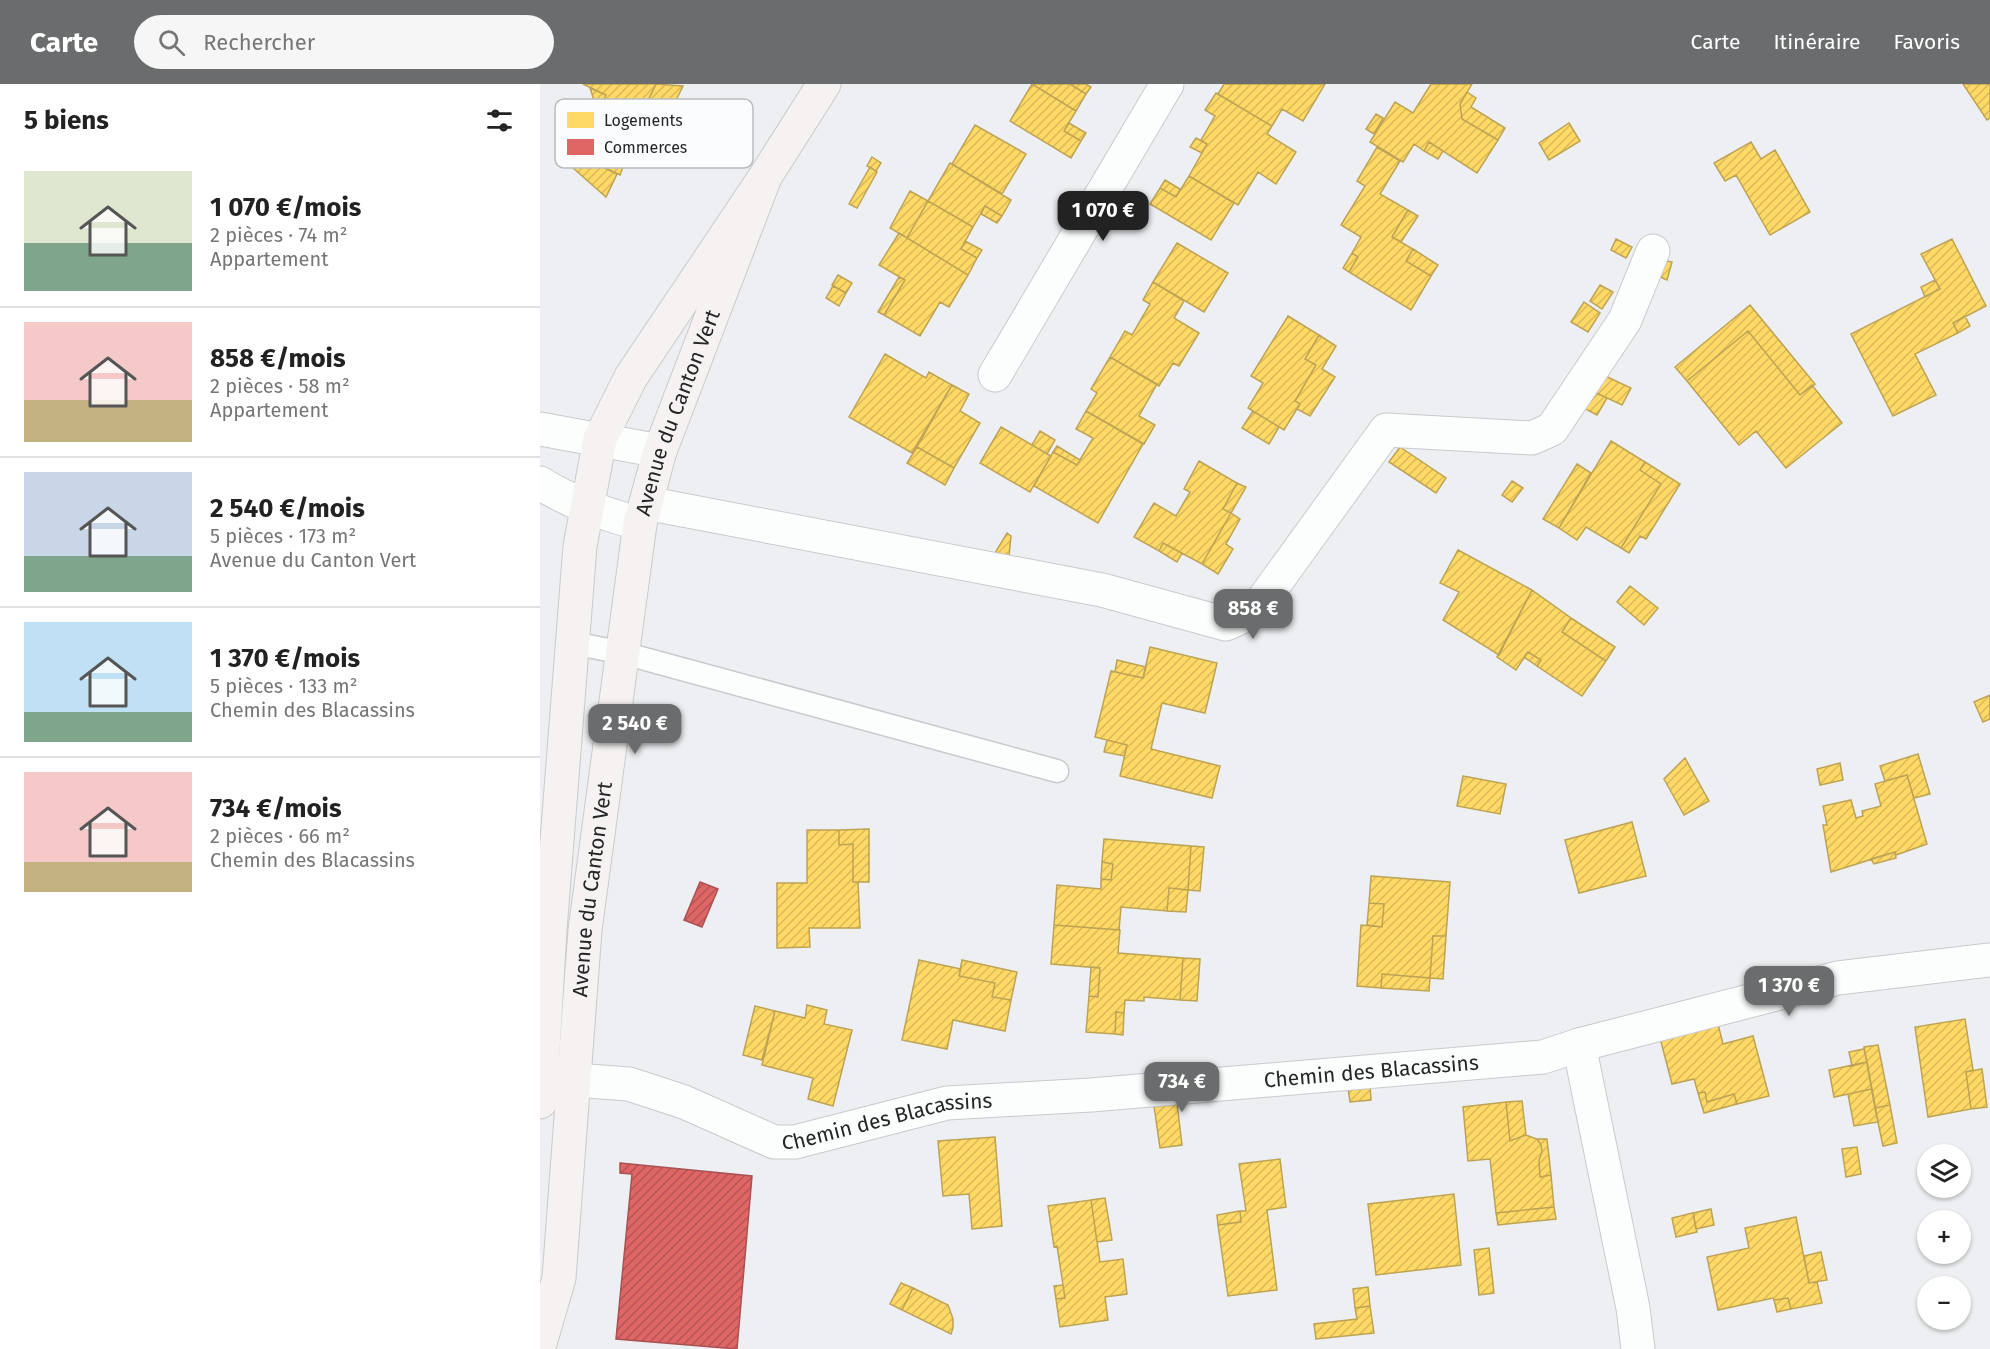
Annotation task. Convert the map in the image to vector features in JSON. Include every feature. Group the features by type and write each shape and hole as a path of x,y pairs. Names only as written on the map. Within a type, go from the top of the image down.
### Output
{"street":[{"name":"Avenue du Canton Vert","path":"540,1336 558,1278 550,930 580,546 600,439 635,371 765,177 824,84"},
{"path":"995,375 1167,84"},
{"name":"Avenue du Canton Vert","path":"552,1087 585,930 643,514 660,451 765,177"},
{"path":"540,483 587,508 643,514 1102,590 1226,624 1256,611 1386,430 1532,438 1552,429 1625,320 1653,251"},
{"path":"540,429 660,451"},
{"name":"Chemin des Blacassins","path":"552,1087 629,1084 684,1102 774,1142 795,1142 947,1103 1091,1095 1543,1058 1579,1045 1838,978 1990,960"},
{"path":"1579,1045 1633,1308 1638,1349"}],"lane":[{"path":"573,643 623,652 1057,771"}],"building: Logements":[{"path":"583,84 656,84 649,99 604,99 606,95"},
{"path":"656,84 683,86 677,99 649,99"},
{"path":"1032,84 1076,111 1064,131 1081,141 1071,158 1010,121"},
{"path":"1032,84 1070,84 1086,94 1076,111"},
{"path":"1070,84 1086,84 1091,87 1086,94"},
{"path":"1224,84 1325,84 1303,121 1282,109 1272,126 1218,94"},
{"path":"1431,84 1472,84 1460,104 1462,119 1498,140 1477,173 1429,142 1424,151 1414,144 1403,162 1370,142 1395,102 1413,113"},
{"path":"1963,84 1990,84 1990,118 1987,120"},
{"path":"590,88 606,95 604,99 594,99"},
{"path":"1467,92 1476,98 1471,107 1505,128 1498,140 1462,119 1460,104"},
{"path":"1216,93 1272,126 1267,134 1296,152 1276,184 1258,172 1238,205 1189,176 1207,144 1201,140 1215,116 1205,110"},
{"path":"1376,114 1383,118 1374,134 1366,129"},
{"path":"1069,123 1086,133 1081,141 1064,131"},
{"path":"1569,123 1580,141 1549,160 1539,143"},
{"path":"975,125 1026,154 1002,194 952,164"},
{"path":"1196,138 1207,144 1202,153 1190,147"},
{"path":"1429,142 1443,151 1438,159 1424,151"},
{"path":"1751,142 1761,159 1775,150 1810,212 1770,235 1736,175 1725,181 1714,163"},
{"path":"1377,147 1400,161 1380,194 1408,210 1392,237 1413,249 1406,261 1431,276 1411,310 1349,272 1358,257 1352,253 1361,237 1341,225 1365,186 1357,181"},
{"path":"872,157 881,163 876,171 867,166"},
{"path":"950,163 1011,200 1002,216 985,206 973,227 928,201"},
{"path":"870,167 877,172 857,208 849,204"},
{"path":"573,168 605,168 617,174 606,197"},
{"path":"605,168 623,168 620,175"},
{"path":"1189,176 1234,203 1211,240 1150,204 1160,188 1176,197"},
{"path":"1165,180 1180,189 1176,197 1160,188"},
{"path":"910,191 928,201 907,238 890,228"},
{"path":"928,201 973,227 961,249 977,258 968,275 907,238"},
{"path":"985,206 1002,216 997,223 981,214"},
{"path":"1408,210 1418,216 1401,242 1392,237"},
{"path":"899,233 968,275 949,307 940,302 920,336 884,315 905,280 879,265"},
{"path":"1616,239 1632,247 1626,258 1611,250"},
{"path":"1952,239 1986,306 1953,323 1958,333 1915,354 1936,395 1893,416 1851,334 1940,289 1921,254"},
{"path":"965,241 982,250 977,258 961,249"},
{"path":"1177,243 1228,273 1204,312 1153,282"},
{"path":"1413,249 1438,265 1431,276 1406,261"},
{"path":"1352,253 1358,257 1349,272 1343,268"},
{"path":"1663,262 1672,262 1667,280 1658,276"},
{"path":"838,275 852,283 846,293 832,285"},
{"path":"899,277 905,280 884,315 878,312"},
{"path":"1935,280 1940,289 1925,297 1921,287"},
{"path":"1153,282 1184,301 1174,318 1199,333 1179,366 1173,363 1159,386 1110,357 1125,331 1132,335 1150,304 1143,300"},
{"path":"1600,285 1613,292 1602,309 1590,301"},
{"path":"833,286 846,293 839,306 826,298"},
{"path":"1584,302 1600,313 1588,332 1571,322"},
{"path":"1750,305 1815,384 1800,395 1748,331 1687,381 1675,367"},
{"path":"1288,316 1319,335 1305,359 1316,365 1295,401 1300,404 1284,430 1248,408 1263,383 1251,376"},
{"path":"1965,316 1970,326 1958,333 1953,323"},
{"path":"1748,331 1800,395 1812,385 1842,423 1786,468 1756,431 1739,445 1687,381"},
{"path":"1319,335 1336,346 1322,369 1335,377 1310,416 1297,409 1300,404 1295,401 1316,365 1305,359"},
{"path":"885,354 926,378 929,372 952,385 912,453 849,417"},
{"path":"1110,357 1157,384 1139,416 1155,425 1144,444 1086,411 1097,393 1091,389"},
{"path":"1601,374 1631,388 1622,405 1590,390"},
{"path":"952,385 969,394 960,411 980,423 954,468 917,447"},
{"path":"1590,390 1607,398 1597,415 1580,406"},
{"path":"1086,411 1143,444 1098,523 1034,486 1053,452 1077,465 1093,438 1076,429"},
{"path":"1253,411 1279,427 1269,444 1242,428"},
{"path":"1001,427 1051,456 1030,492 980,463"},
{"path":"1040,431 1055,440 1047,454 1032,445"},
{"path":"1611,441 1645,462 1640,470 1661,484 1621,548 1586,527 1577,540 1559,528"},
{"path":"1057,446 1080,460 1077,465 1053,452"},
{"path":"917,447 954,468 945,485 907,463"},
{"path":"1400,447 1446,478 1436,493 1389,462"},
{"path":"1199,461 1237,483 1223,509 1231,513 1202,564 1163,543 1159,551 1134,537 1154,503 1176,516 1190,492 1184,489"},
{"path":"1645,462 1680,484 1646,539 1640,536 1629,553 1621,548 1661,484 1640,470"},
{"path":"1577,464 1591,473 1559,528 1543,519"},
{"path":"1512,481 1523,488 1512,502 1502,495"},
{"path":"1237,483 1246,487 1231,513 1223,509"},
{"path":"1231,513 1240,519 1226,544 1233,549 1218,574 1202,564"},
{"path":"1007,533 1011,536 1009,556 995,553"},
{"path":"1163,543 1182,553 1177,562 1159,551"},
{"path":"1458,550 1532,590 1499,655 1443,620 1459,592 1440,583"},
{"path":"1630,586 1658,608 1644,625 1617,602"},
{"path":"1532,590 1571,618 1562,632 1606,661 1582,696 1537,666 1541,660 1528,652 1516,670 1497,657"},
{"path":"1571,618 1615,647 1606,661 1562,632"},
{"path":"1150,647 1217,663 1205,713 1162,703 1151,749 1220,766 1212,798 1120,776 1127,745 1095,737 1111,671 1143,678"},
{"path":"1528,652 1541,660 1537,666 1524,657"},
{"path":"1117,660 1146,667 1143,678 1115,672"},
{"path":"1990,695 1990,719 1983,722 1974,702"},
{"path":"1107,740 1127,745 1124,756 1104,752"},
{"path":"1918,754 1930,794 1914,798 1907,775 1885,781 1880,766"},
{"path":"1685,758 1709,801 1684,815 1664,779"},
{"path":"1840,763 1843,780 1820,785 1817,769"},
{"path":"1907,775 1927,844 1896,855 1895,852 1831,872 1823,825 1827,825 1823,806 1851,800 1856,818 1863,816 1862,811 1881,806 1875,784"},
{"path":"1463,776 1506,784 1500,814 1457,806"},
{"path":"1632,822 1646,876 1579,893 1565,840"},
{"path":"869,829 869,882 853,882 853,844 839,845 839,830"},
{"path":"807,830 839,830 839,845 853,844 853,882 858,882 860,928 809,928 810,947 777,948 777,883 807,883"},
{"path":"1104,839 1191,846 1188,890 1169,888 1167,911 1121,907 1119,930 1054,925 1057,885 1101,889 1101,879 1111,880 1113,864 1102,862"},
{"path":"1191,846 1204,847 1200,891 1188,890"},
{"path":"1895,852 1896,858 1874,864 1871,859"},
{"path":"1102,862 1113,864 1111,880 1101,879"},
{"path":"1371,876 1450,882 1446,936 1433,936 1430,978 1382,974 1381,988 1357,986 1361,925 1382,927 1384,904 1369,903"},
{"path":"1169,888 1188,890 1186,912 1167,911"},
{"path":"1369,903 1384,904 1382,927 1367,925"},
{"path":"1054,925 1120,930 1118,953 1183,958 1180,1000 1144,997 1144,1001 1125,1000 1124,1013 1116,1012 1115,1034 1086,1032 1089,996 1098,997 1100,968 1051,964"},
{"path":"1433,936 1446,936 1443,979 1430,978"},
{"path":"1183,958 1200,959 1197,1001 1180,1000"},
{"path":"919,960 961,969 959,976 995,983 992,997 1011,1000 1005,1031 953,1020 947,1049 902,1040"},
{"path":"962,960 1017,972 1011,1000 992,997 995,983 959,976"},
{"path":"1091,967 1100,968 1098,997 1089,996"},
{"path":"1382,974 1430,978 1429,991 1381,988"},
{"path":"807,1005 827,1010 824,1024 852,1030 833,1106 808,1099 813,1078 762,1065 775,1011 805,1018"},
{"path":"755,1006 775,1011 762,1060 743,1055"},
{"path":"1116,1012 1124,1013 1123,1035 1115,1034"},
{"path":"1965,1019 1973,1070 1966,1072 1971,1109 1928,1117 1915,1027"},
{"path":"1717,1020 1723,1044 1753,1036 1769,1096 1737,1104 1734,1094 1707,1102 1705,1092 1698,1093 1694,1079 1672,1084 1659,1034"},
{"path":"1878,1045 1890,1105 1875,1108 1864,1047"},
{"path":"1864,1049 1867,1062 1852,1066 1849,1052"},
{"path":"1867,1062 1872,1089 1834,1097 1829,1070"},
{"path":"1982,1069 1987,1107 1971,1109 1966,1072"},
{"path":"1370,1086 1371,1100 1350,1102 1348,1088"},
{"path":"1872,1089 1878,1122 1854,1126 1848,1094"},
{"path":"1705,1092 1707,1102 1734,1094 1737,1104 1704,1113 1698,1093"},
{"path":"1522,1101 1526,1135 1510,1141 1506,1102"},
{"path":"1506,1102 1510,1141 1526,1135 1537,1139 1541,1145 1540,1177 1551,1175 1554,1207 1496,1213 1490,1159 1468,1161 1463,1107"},
{"path":"1177,1103 1182,1145 1160,1148 1154,1106"},
{"path":"1890,1105 1897,1143 1883,1146 1875,1108"},
{"path":"995,1137 1002,1226 972,1229 969,1194 943,1196 938,1141"},
{"path":"1537,1139 1547,1139 1551,1175 1540,1177 1539,1160 1542,1152"},
{"path":"1857,1147 1861,1174 1846,1177 1842,1149"},
{"path":"1280,1159 1286,1207 1267,1210 1277,1290 1228,1296 1218,1225 1241,1222 1240,1211 1246,1211 1239,1164"},
{"path":"1454,1194 1461,1265 1376,1275 1368,1204"},
{"path":"1105,1198 1112,1240 1097,1242 1091,1200"},
{"path":"1091,1200 1100,1262 1123,1259 1127,1294 1105,1297 1108,1320 1060,1327 1056,1299 1065,1298 1048,1206"},
{"path":"1554,1207 1556,1219 1498,1225 1496,1213"},
{"path":"1711,1209 1714,1225 1696,1229 1693,1213"},
{"path":"1240,1211 1241,1222 1218,1225 1217,1215"},
{"path":"1693,1213 1697,1232 1676,1237 1672,1218"},
{"path":"1796,1217 1809,1283 1817,1282 1822,1303 1791,1309 1788,1298 1774,1300 1773,1298 1718,1310 1707,1257 1749,1248 1745,1228"},
{"path":"1489,1248 1494,1293 1479,1295 1474,1250"},
{"path":"1821,1252 1827,1280 1809,1283 1804,1256"},
{"path":"901,1283 913,1288 902,1310 890,1304"},
{"path":"1063,1285 1065,1298 1056,1299 1054,1286"},
{"path":"1368,1287 1370,1306 1355,1308 1353,1289"},
{"path":"913,1288 948,1305 953,1319 951,1334 902,1310"},
{"path":"1788,1298 1791,1309 1777,1312 1774,1300"},
{"path":"1370,1306 1374,1333 1316,1339 1314,1324 1357,1319 1355,1308"}],"building: Commerces":[{"path":"700,882 718,889 702,927 684,920"},
{"path":"620,1163 752,1176 737,1349 616,1339 632,1174 620,1173"}]}
